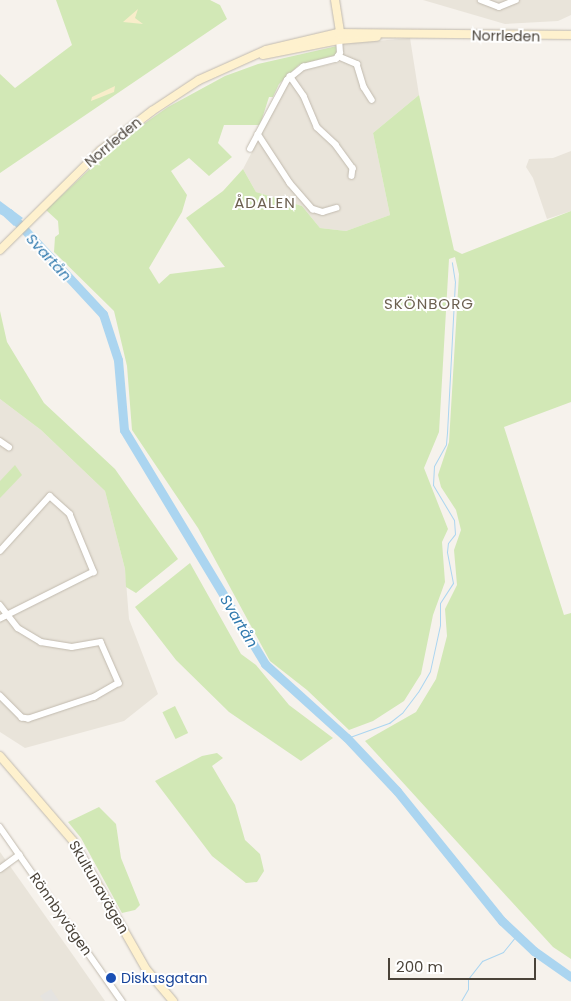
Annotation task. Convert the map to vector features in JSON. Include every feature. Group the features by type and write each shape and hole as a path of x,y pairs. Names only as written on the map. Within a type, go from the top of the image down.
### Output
{"main road":[{"path":"335,0 338,38"},
{"name":"Norrleden","path":"0,250 71,178 152,111 199,80 245,59 338,38 412,34 571,35"},
{"name":"Skultunavägen","path":"0,758 20,777 73,841 146,969 173,1001"}],"street":[{"path":"481,0 499,7 516,0"},
{"path":"338,38 338,56"},
{"path":"250,149 290,76 303,67 330,62 338,56"},
{"path":"338,56 357,64 364,87 372,100"},
{"path":"290,76 304,96 317,127 341,150 352,168 352,176"},
{"path":"258,134 290,183 313,209 323,212 336,208"},
{"path":"0,441 9,447"},
{"path":"0,551 50,496 70,514 94,572 2,617"},
{"path":"0,605 2,617 23,632 52,645 72,647 101,642 119,683 95,697 29,719 22,718 0,696"},
{"name":"Rönnbyvägen","path":"0,827 119,1000"},
{"path":"0,869 19,855"}],"shaded area":[{"path":"423,0 571,0 571,15 558,21 505,24"},
{"path":"410,38 419,95 373,133 390,215 346,231 320,228 302,206 256,192 243,169 288,83 301,71 340,62 343,44"},
{"path":"571,151 571,211 547,219 533,178 526,167 529,159 553,158"},
{"path":"0,399 41,430 105,491 125,569 129,619 158,694 124,721 25,748 0,732"},
{"path":"0,852 75,958 105,1001 0,1001"},
{"path":"51,989 59,1001 44,1001 40,996"}],"green space":[{"path":"56,0 210,0 220,5 227,19 0,173 0,74 15,88 72,45"},
{"path":"337,46 336,55 299,65 279,84 273,97 269,97 260,125 224,125 218,143 232,157 209,176 189,158 171,171 187,195 182,212 149,268 159,284 170,274 225,267 186,218 223,191 243,169 256,192 302,206 320,228 346,231 390,215 373,133 419,95 454,250 462,254 571,211 571,402 504,427 564,615 571,613 571,959 553,947 365,741 416,712 436,679 447,636 445,609 457,585 454,550 461,530 456,510 441,487 438,475 449,442 459,274 455,257 449,259 439,432 424,468 448,529 442,542 445,582 433,615 421,674 404,701 373,721 349,730 307,690 270,661 198,528 132,430 127,366 114,311 54,252 55,237 59,234 58,221 46,210 122,139 168,107 225,76 258,64"},
{"path":"0,311 7,342 44,403 115,469 178,559 136,593 126,587 125,569 105,491 41,430 0,399"},
{"path":"15,465 22,475 0,498 0,481"},
{"path":"190,563 241,654 256,665 289,705 333,738 301,761 229,712 176,660 135,607"},
{"path":"175,706 188,733 176,739 162,712"},
{"path":"217,753 223,758 212,766 235,805 245,840 260,854 264,871 257,882 246,883 212,856 155,781 202,756"},
{"path":"99,807 116,824 121,858 140,905 135,910 122,913 81,838 68,822"}],"sand":[{"path":"138,9 135,18 143,24 123,22"},
{"path":"115,86 114,92 91,101 92,97"}],"water":[{"path":"0,201 23,218 14,226 0,213"}],"waterway":[{"name":"Svartån","path":"0,209 9,213 103,314 118,360 124,430 265,664 347,738 397,791 502,921 534,951 571,977"},
{"path":"347,738 389,723 402,713 418,692 430,671 440,625 440,603 453,583 447,552 448,543 455,534 454,520 433,485 434,466 446,444 447,433 455,282 452,262"},
{"path":"461,1001 468,989 468,979 482,961 503,952 517,935"}],"place":[{"name":"Diskusgatan","path":"111,978"}],"district":[{"name":"ÅDALEN","path":"265,203"},
{"name":"SKÖNBORG","path":"429,304"}]}
